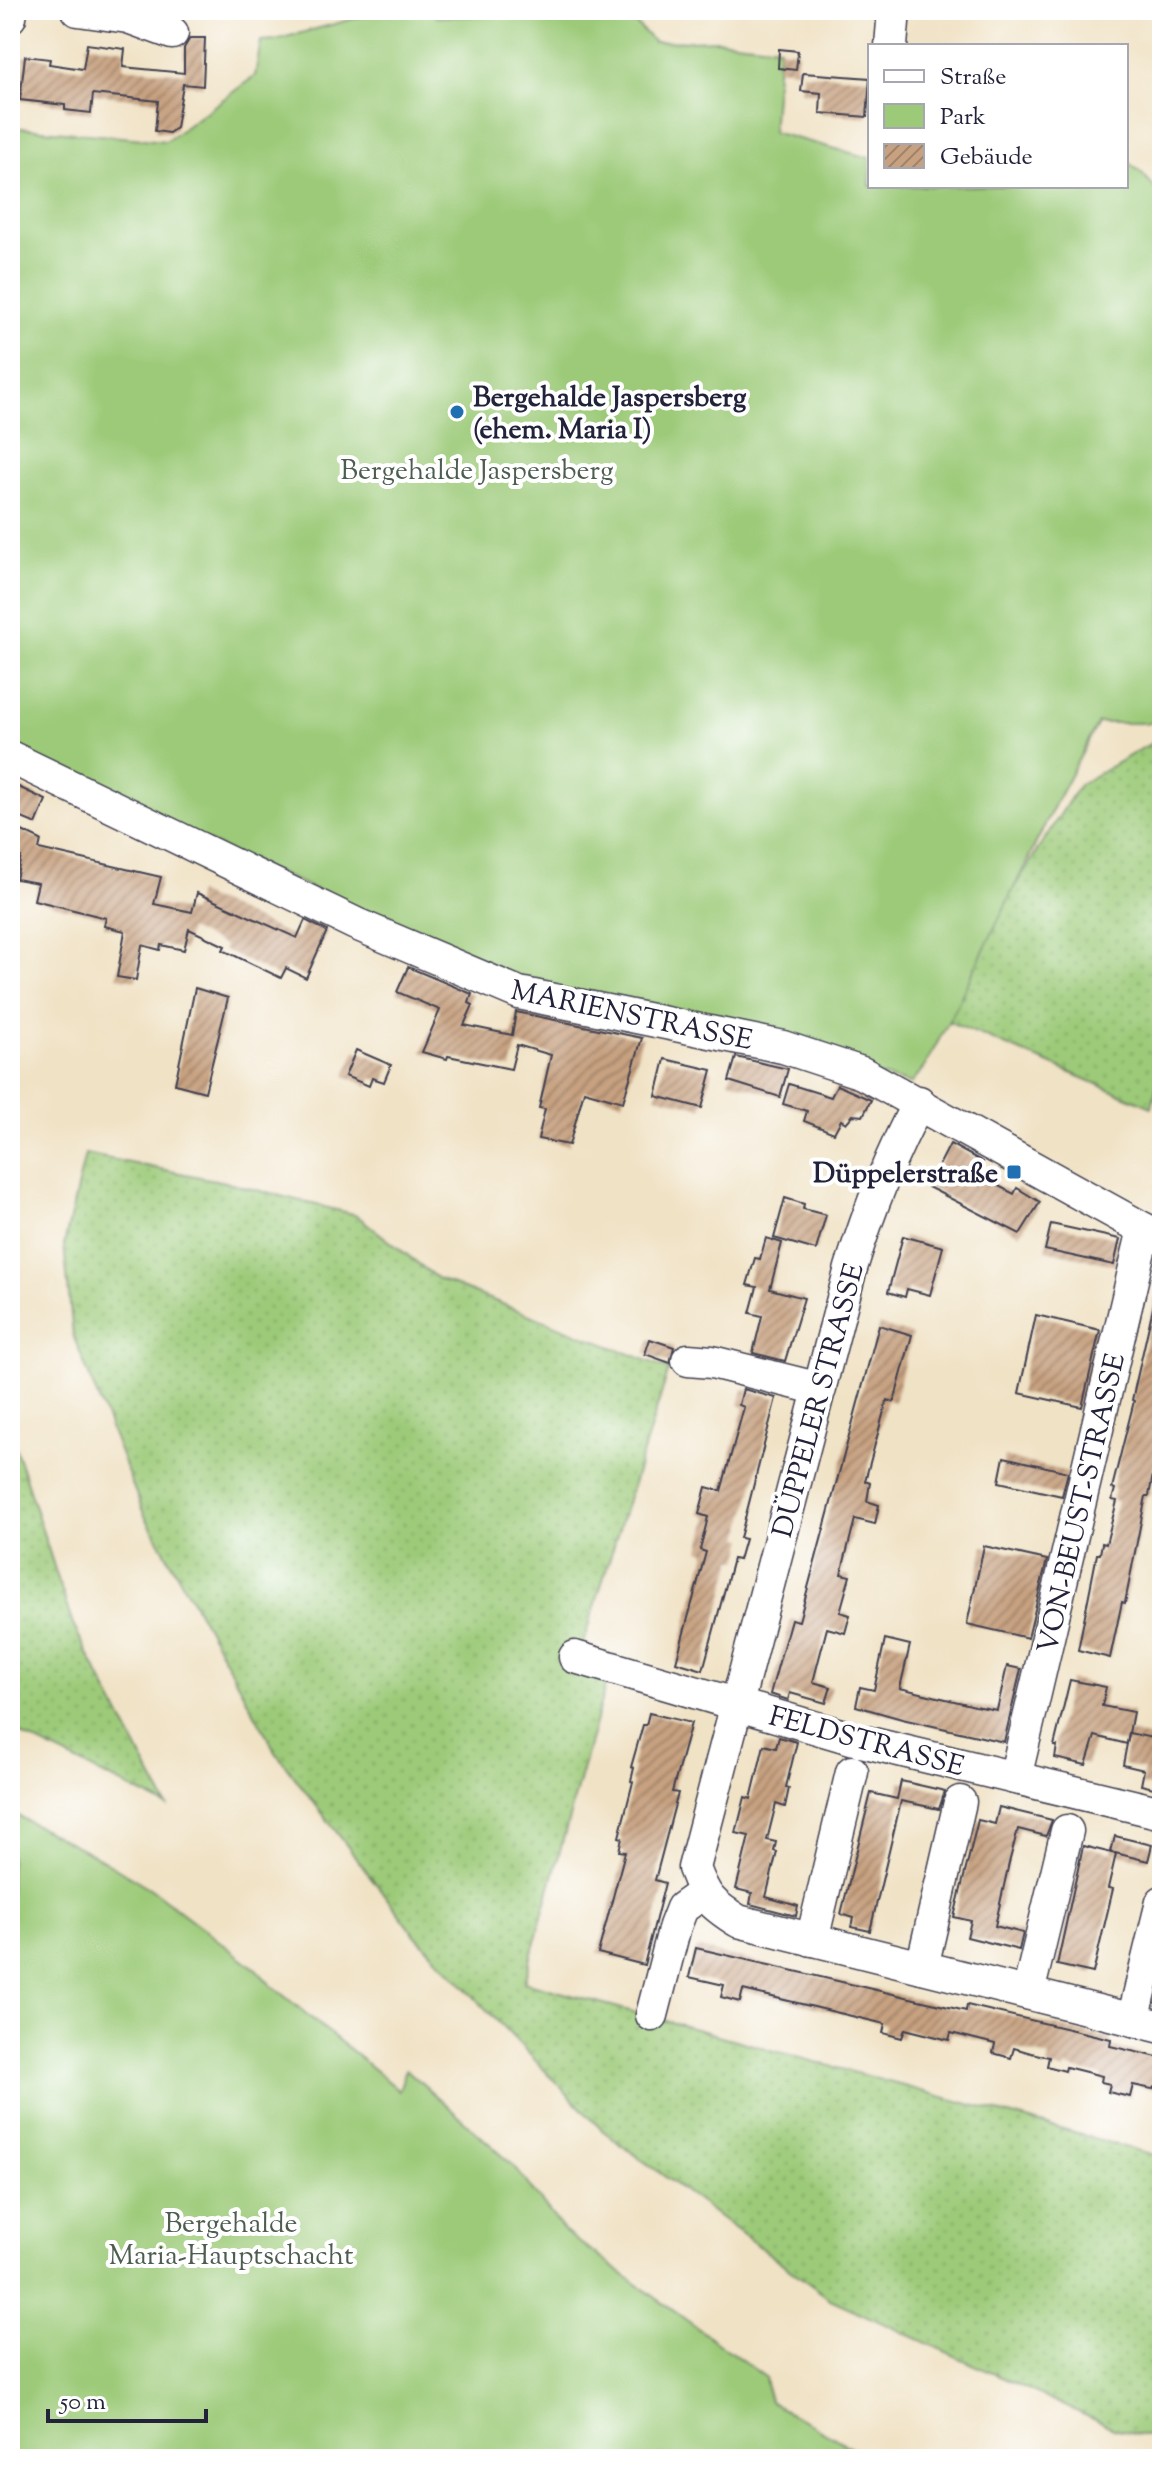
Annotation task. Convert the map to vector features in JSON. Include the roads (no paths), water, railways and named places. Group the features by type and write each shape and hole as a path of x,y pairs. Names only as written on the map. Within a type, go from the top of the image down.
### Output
{"street":[{"path":"10,17 11,10"},
{"path":"78,10 128,17 172,33"},
{"path":"891,44 894,10"},
{"name":"MARIENSTRASSE","path":"10,757 356,924 519,993 783,1047 862,1073 1153,1234"},
{"name":"DÜPPELER STRASSE","path":"703,1893 694,1868 820,1389 871,1205 894,1149 919,1102"},
{"name":"VON-BEUST-STRASSE","path":"1015,1778 1153,1234"},
{"path":"688,1360 712,1362 820,1389"},
{"name":"FELDSTRASSE","path":"575,1657 861,1741 1162,1813"},
{"path":"812,1940 852,1772"},
{"path":"922,1967 960,1802"},
{"path":"1028,1993 1067,1831"},
{"path":"652,2015 678,1917 682,1908 703,1893 714,1906 738,1921 1148,2023 1162,1902"}],"place":[{"name":"Bergehalde Jaspersberg (ehem. Maria I)","path":"457,412"},
{"name":"Düppelerstraße","path":"1014,1172"}],"park label":[{"name":"Bergehalde Jaspersberg","path":"477,469"},
{"name":"Bergehalde Maria-Hauptschacht","path":"231,2238"}]}
